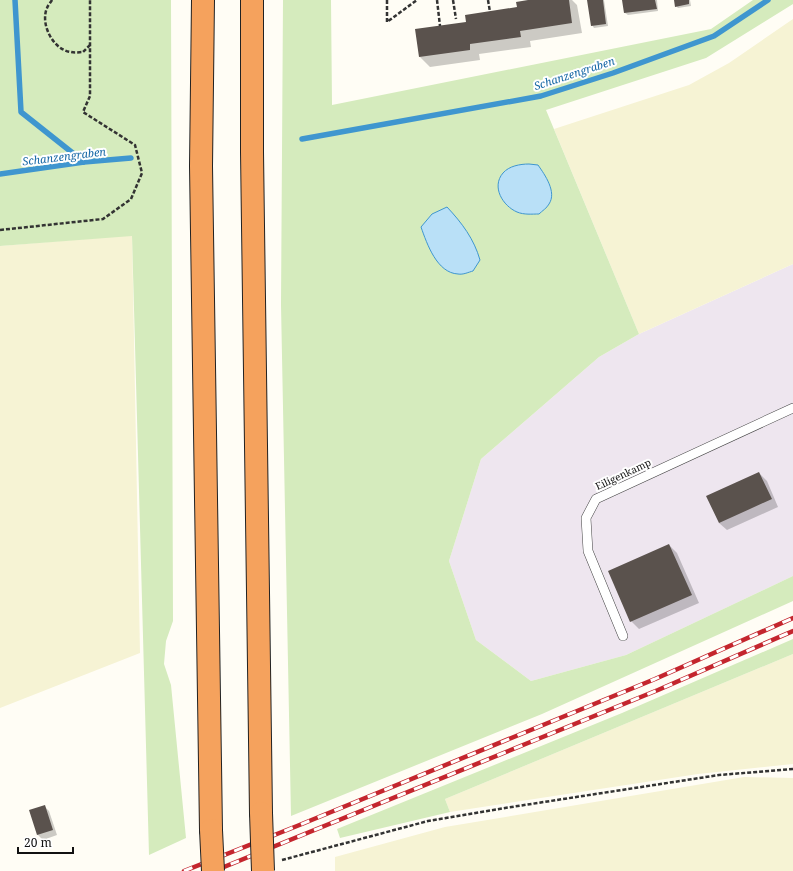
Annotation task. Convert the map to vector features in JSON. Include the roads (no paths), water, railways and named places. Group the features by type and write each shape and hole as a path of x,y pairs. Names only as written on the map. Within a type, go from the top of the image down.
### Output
{"highway":[{"path":"203,0 201,166 211,830 213,871"},
{"path":"252,0 252,152 261,813 272,866"}],"lane":[{"name":"Eiligenkamp","path":"623,636 588,551 586,518 596,499 793,408"}],"water":[{"path":"529,164 538,165 547,179 552,194 549,204 539,214 522,214 517,212 503,201 498,190 500,178 505,171 515,166"},
{"path":"447,207 467,232 480,260 473,271 464,274 451,272 444,269 430,249 421,227 432,214"}],"waterway":[{"path":"15,0 21,112 84,162"},
{"name":"Schanzengraben","path":"302,139 541,96 613,73 714,36 768,0"},
{"name":"Schanzengraben","path":"0,174 84,162 131,158"}],"railway":[{"path":"184,871 655,679 793,618"},
{"path":"214,871 658,690 793,631"}]}
